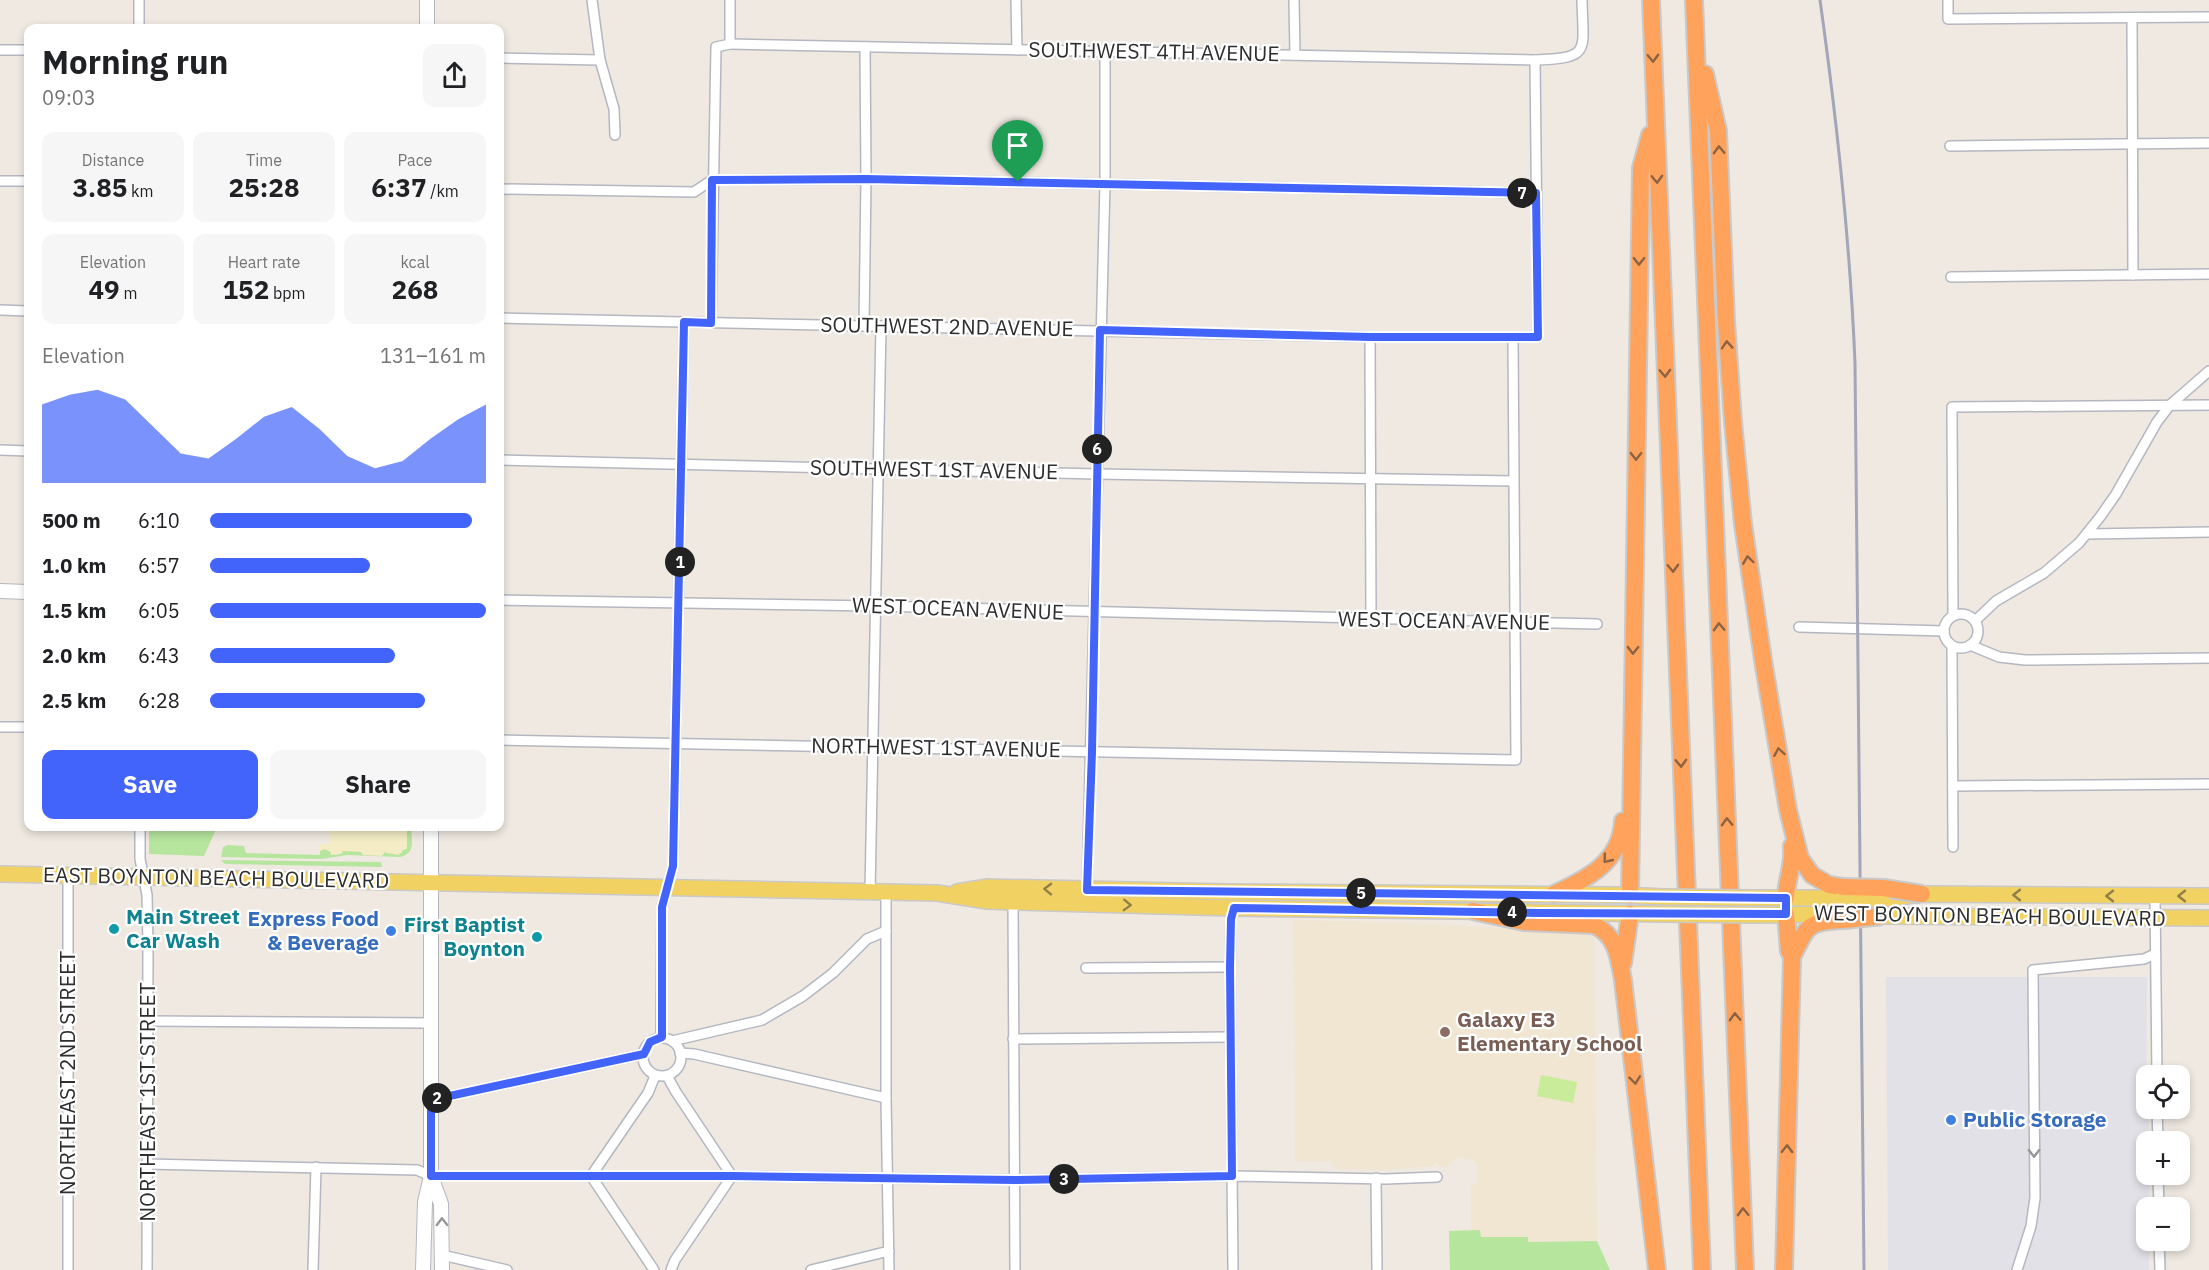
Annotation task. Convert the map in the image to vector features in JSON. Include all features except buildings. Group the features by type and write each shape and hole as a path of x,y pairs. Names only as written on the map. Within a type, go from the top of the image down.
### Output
{"highway":[{"path":"1651,0 1702,1270"},
{"path":"1695,0 1745,1270"},
{"path":"1696,32 1718,131 1727,344 1743,524 1788,810 1793,863 1786,888 1786,906 1789,951 1792,957"},
{"path":"1630,895 1641,168 1655,120"},
{"path":"1554,894 1590,877 1614,852 1622,830 1623,808 1631,764"},
{"path":"1788,810 1803,864 1812,875 1822,882 1843,905 1882,916"},
{"path":"1784,1270 1792,957 1801,935 1843,905 1883,888 1922,894"},
{"path":"1473,911 1524,922 1584,923 1599,927 1614,944 1623,980"},
{"path":"1630,914 1623,953 1623,980 1657,1270"}],"main road":[{"name":"EAST BOYNTON BEACH BOULEVARD","path":"0,874 432,882"},
{"name":"WEST BOYNTON BEACH BOULEVARD","path":"432,882 886,892 943,894 987,901 1234,908 1753,915 1786,906"},
{"name":"WEST BOYNTON BEACH BOULEVARD","path":"943,894 988,887 1630,895 1752,898 1786,906 1843,905"},
{"path":"1234,908 1248,901 1302,901 1337,892"},
{"name":"WEST BOYNTON BEACH BOULEVARD","path":"1922,894 2209,896"},
{"path":"1630,895 1630,914"},
{"name":"WEST BOYNTON BEACH BOULEVARD","path":"1882,916 2209,918"}],"street":[{"path":"139,0 139,24"},
{"path":"427,0 427,24"},
{"path":"592,0 600,60 614,109 615,135"},
{"path":"711,323 716,47 730,44 730,0"},
{"path":"1016,0 1017,50"},
{"path":"1294,0 1295,55"},
{"name":"SOUTHWEST 4TH AVENUE","path":"730,44 1567,59 1578,53 1583,43 1582,0"},
{"path":"1948,0 1948,19 2209,17"},
{"path":"2132,18 2133,275"},
{"path":"864,326 865,47"},
{"path":"0,50 24,50"},
{"path":"1087,890 1105,184 1105,51"},
{"path":"504,58 600,60"},
{"path":"504,189 694,192 712,180 866,179 1536,193 1535,60"},
{"path":"1950,146 2209,143"},
{"path":"0,181 24,181"},
{"name":"SOUTHWEST 2ND AVENUE","path":"504,318 1370,337 1513,339 1538,337 1536,193"},
{"path":"1951,277 2209,274"},
{"path":"0,310 24,311"},
{"path":"662,1037 662,907 673,866 677,743 684,322"},
{"path":"870,892 881,326"},
{"path":"1370,337 1371,620"},
{"path":"1513,339 1514,622"},
{"path":"1975,621 1996,602 2044,573 2087,534 2116,494 2157,422 2170,405 2209,370"},
{"path":"1953,616 1952,407 2209,405"},
{"path":"0,450 24,451"},
{"name":"SOUTHWEST 1ST AVENUE","path":"504,460 1513,482"},
{"path":"2087,534 2209,532"},
{"path":"0,591 24,592"},
{"name":"WEST OCEAN AVENUE","path":"504,600 876,606 1597,624"},
{"path":"1952,646 1961,648 1970,645 1977,637 1975,621 1963,614 1953,616 1947,622 1944,631 1945,637 1952,646 1953,847"},
{"name":"NORTHWEST 1ST AVENUE","path":"504,740 1516,760 1514,622"},
{"path":"1799,627 1944,631"},
{"path":"1970,645 1999,657 2025,660 2209,658"},
{"path":"0,727 24,727"},
{"path":"1953,786 2209,784"},
{"name":"NORTHEAST 1ST STREET","path":"140,831 140,859 147,895 147,1270"},
{"path":"423,1270 425,1202 431,1176 431,831"},
{"name":"NORTHEAST 2ND STREET","path":"68,875 68,1270"},
{"path":"886,892 889,1270"},
{"path":"2155,896 2157,1065"},
{"path":"1013,902 1015,1270"},
{"path":"1233,1270 1230,967 1231,919 1234,908"},
{"path":"672,1041 680,1053 677,1068 667,1076 655,1076 647,1068 644,1054 650,1042 662,1037 672,1041 762,1020 818,985 867,939 886,931"},
{"path":"2017,1270 2031,1226 2035,1198 2033,970 2144,959 2155,954"},
{"path":"1086,968 1230,967"},
{"path":"148,1021 431,1023"},
{"path":"1013,1039 1230,1037"},
{"path":"680,1053 694,1054 886,1098"},
{"path":"431,1100 644,1054"},
{"path":"591,1176 648,1093 655,1076"},
{"path":"667,1076 675,1092 732,1176"},
{"path":"147,1164 417,1170 431,1176 732,1176 1015,1180 1232,1176 1437,1177"},
{"path":"313,1270 315,1167"},
{"path":"431,1176 441,1204 442,1270"},
{"path":"591,1176 654,1270"},
{"path":"671,1270 675,1260 732,1176"},
{"path":"1376,1178 1377,1270"},
{"path":"811,1270 889,1251"},
{"path":"2159,1251 2160,1270"},
{"path":"442,1255 507,1270"}],"shaded area":[{"name":"Galaxy E3 Elementary School","path":"1294,920 1582,931 1594,937 1597,1241 1528,1242 1527,1237 1480,1237 1480,1230 1471,1230 1471,1185 1478,1183 1477,1164 1469,1158 1455,1158 1451,1165 1438,1167 1438,1163 1435,1163 1434,1166 1383,1170 1335,1169 1331,1161 1295,1161"},
{"path":"1886,977 2147,977 2146,1065 2136,1065 2136,1119 2148,1119 2149,1131 2136,1131 2136,1185 2149,1185 2149,1197 2136,1197 2136,1251 2149,1251 2149,1270 1888,1270"}],"green space":[{"path":"149,831 215,831 204,856 149,854"},
{"path":"407,831 411,831 411,849 400,857 347,855 322,859 221,857 223,847 228,845 244,846 246,853 320,855 320,851 325,849 336,855 342,853 341,851 398,853 407,848"},
{"path":"221,860 381,862 382,867 225,864"},
{"path":"1541,1075 1577,1082 1573,1103 1537,1096"},
{"path":"1480,1230 1481,1237 1528,1237 1528,1242 1597,1241 1610,1270 1450,1270 1449,1231"}],"sand":[{"path":"329,831 407,831 407,849 402,850 400,855 386,853 386,851 382,856 342,851 343,853 331,855 332,852 325,849 320,851 320,844 329,844"}],"railway":[{"path":"1820,0 1842,181 1855,363 1864,1270"}],"place":[{"name":"Main Street Car Wash","path":"114,929"},
{"name":"Express Food & Beverage","path":"391,931"},
{"name":"First Baptist Boynton","path":"537,937"},
{"name":"Galaxy E3 Elementary School","path":"1445,1032"},
{"name":"Public Storage","path":"1951,1120"}],"route":[{"path":"866,179 1018,182 1536,193 1538,337 1513,339 1370,337 1100,330 1087,890 1786,898 1786,914 1234,908 1231,919 1230,967 1232,1176 1015,1180 732,1176 431,1176 431,1100 644,1054 652,1040 662,1037 662,907 673,866 677,743 684,322 711,323 712,180 866,179"}]}
